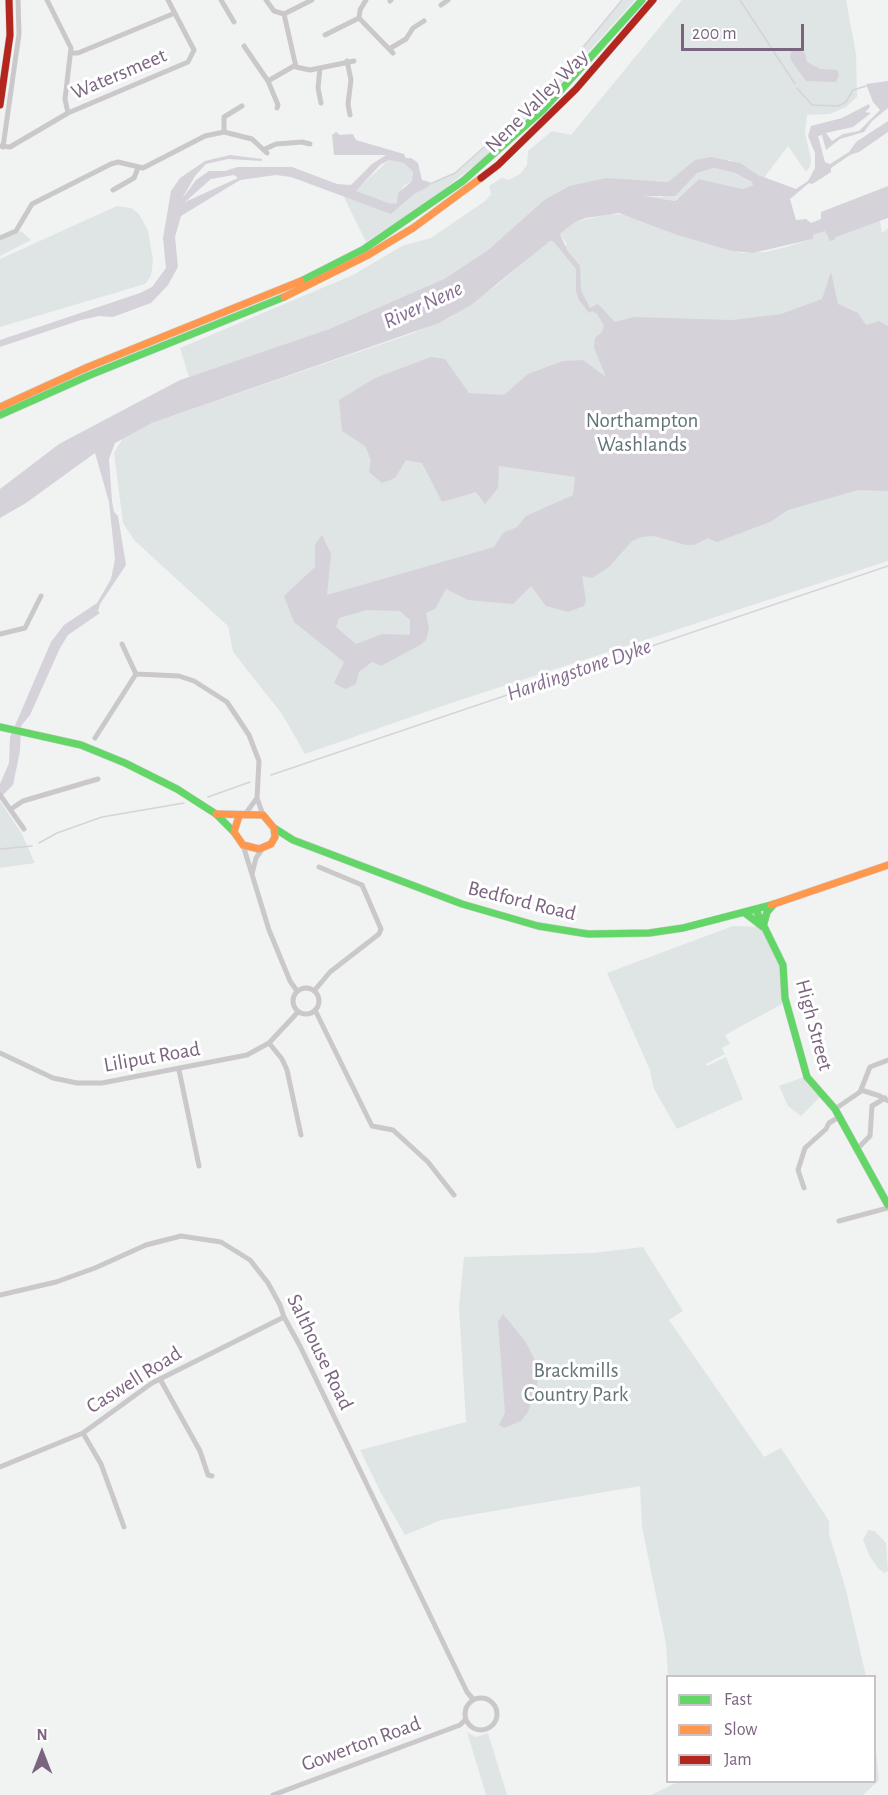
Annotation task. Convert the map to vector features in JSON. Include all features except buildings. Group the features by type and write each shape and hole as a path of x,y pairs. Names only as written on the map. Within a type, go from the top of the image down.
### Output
{"main road":[{"name":"Nene Valley Way","path":"0,407 88,367 296,284 364,249 429,207 492,157 543,110 642,0"},
{"name":"Nene Valley Way","path":"0,415 90,375 300,291 413,228 498,165 538,127 576,89 653,0"},
{"path":"0,105 2,71 10,35 9,1"},
{"path":"0,727 81,745 125,763 177,789 216,814 243,845 263,848 271,844 293,840"},
{"path":"216,814 263,815 274,828 275,837 271,844"},
{"path":"234,832 242,814"},
{"name":"Bedford Road","path":"274,828 293,840 504,918 565,931 614,935 683,928 745,913 888,865"},
{"path":"745,913 763,927 767,912 774,904"},
{"name":"High Street","path":"756,910 783,964 785,998 807,1077 835,1109 888,1205"}],"street":[{"path":"0,3 18,0 19,40 2,147"},
{"path":"47,0 70,45 65,99 68,114"},
{"name":"Watersmeet","path":"2,147 13,146 68,114 188,62 194,50 168,0"},
{"path":"220,0 234,18"},
{"path":"266,0 274,11 284,14 312,0"},
{"path":"359,18 360,10 366,0"},
{"path":"71,53 78,53 175,13"},
{"path":"284,14 294,66"},
{"path":"327,25 328,34 359,18"},
{"path":"359,18 391,51 406,39 417,24 425,20"},
{"path":"244,46 268,81 278,105 277,108"},
{"path":"294,66 303,71 350,61 351,111"},
{"path":"268,81 294,66"},
{"path":"318,100 320,68"},
{"path":"224,132 224,117 240,110"},
{"path":"0,238 16,231 32,204 111,164 118,162 138,168 148,166 205,136 224,132 243,135 266,151 276,144 302,142 310,144"},
{"path":"113,190 134,178 138,168"},
{"path":"0,634 25,628 41,596"},
{"path":"122,644 136,674"},
{"path":"95,738 136,674"},
{"path":"136,674 179,676 211,690 227,702 238,715 256,751 260,775 257,798 263,815"},
{"path":"12,809 24,801 98,779"},
{"path":"0,795 24,829"},
{"path":"242,814 257,798"},
{"path":"243,845 279,956 297,991 293,1002 298,1012 305,1014 315,1010 319,1000 314,991 305,988 297,991"},
{"path":"252,876 256,858 263,848"},
{"path":"314,991 330,972 379,934 381,929 362,885 319,867"},
{"path":"315,1010 372,1126 393,1130 428,1161 454,1195"},
{"name":"Liliput Road","path":"0,1053 52,1078 77,1083 102,1083 179,1070 247,1055 269,1043 298,1012"},
{"path":"269,1043 282,1059 287,1070 301,1135"},
{"path":"835,1109 861,1090 870,1067 888,1060"},
{"path":"179,1070 199,1166"},
{"path":"861,1090 886,1100"},
{"path":"856,1150 870,1136 871,1109 886,1100"},
{"path":"804,1188 798,1170 805,1148 826,1130 829,1123 839,1117"},
{"path":"839,1221 888,1205"},
{"name":"Salthouse Road","path":"0,1295 56,1282 152,1243 190,1236 220,1242 250,1260 268,1283 467,1692 473,1699"},
{"name":"Caswell Road","path":"0,1467 83,1433 160,1379 284,1317"},
{"path":"160,1379 200,1451 208,1475 212,1476"},
{"path":"83,1433 100,1464 124,1527"},
{"path":"480,1698 492,1702 497,1717 490,1727 484,1730 472,1728 465,1720 465,1709 473,1699 480,1698"},
{"name":"Gowerton Road","path":"273,1795 460,1725 465,1720"}],"green space":[{"path":"622,0 635,0 538,108 489,154 426,203 366,242 343,195 346,191 389,209 429,184 455,173 520,115 565,69"},
{"path":"682,0 846,0 856,54 857,97 846,107 830,114 807,115 805,133 811,159 806,172 788,146 764,178 730,160 683,170 668,182 608,178 569,186 544,200 488,250 444,279 329,329 189,377 180,348 353,275 402,246 431,238 485,201 491,194 489,186 502,178 509,180 520,174 527,165 528,151 552,131 571,135"},
{"path":"389,160 404,163 413,172 412,181 403,186 397,203 391,205 355,191"},
{"path":"714,168 735,173 752,182 753,185 743,189 699,179 674,201 643,196 662,197 697,173"},
{"path":"117,206 131,208 139,214 148,231 153,260 151,276 145,284 0,327 0,259"},
{"name":"Northampton Washlands","path":"608,214 629,215 677,235 742,253 766,252 786,247 813,239 813,235 825,231 835,237 874,222 880,221 882,233 888,228 888,561 451,703 305,754 282,714 233,652 228,626 135,541 123,523 114,453 123,438 152,423 408,335 449,318 497,285 549,241 567,245 560,234 575,222"},
{"path":"21,231 31,240 0,256 0,241"},
{"path":"0,801 22,834 35,863 0,868"},
{"path":"733,926 760,927 779,963 784,1003 725,1035 730,1044 722,1048 725,1054 706,1064 707,1066 726,1057 743,1099 677,1129 654,1089 650,1070 607,973"},
{"path":"804,1077 807,1084 820,1097 801,1116 788,1106 779,1086"},
{"name":"Brackmills Country Park","path":"643,1247 683,1311 669,1320 764,1457 781,1448 829,1521 829,1534 846,1590 866,1675 668,1675 666,1644 642,1527 640,1486 441,1520 405,1535 360,1450 466,1422 459,1307 464,1257 593,1253"},
{"path":"868,1530 875,1531 886,1543 888,1571 884,1573 870,1557 863,1540"},
{"path":"467,1732 476,1737 488,1733 507,1795 486,1795"},
{"path":"876,1752 879,1780 876,1783"},
{"path":"676,1783 876,1783 863,1795 651,1795"}],"water":[{"path":"795,48 805,53 807,62 820,69 837,70 839,75 836,82 806,81 790,59 791,50"},
{"name":"River Nene","path":"888,81 888,108 872,121 864,132 840,139 826,150 822,135 818,136 825,162 830,164 849,152 856,142 888,121 888,132 831,168 831,172 822,178 812,184 809,183 790,199 796,220 806,219 811,223 821,219 821,212 888,186 888,218 836,237 834,240 830,241 825,231 813,235 813,239 753,253 732,251 677,235 619,213 586,218 575,222 560,234 567,250 580,266 581,290 590,308 598,304 615,322 634,317 732,320 781,314 822,299 831,272 838,304 858,313 866,325 879,321 888,326 888,491 858,490 788,510 770,522 717,542 708,538 694,545 686,545 654,536 641,537 632,541 609,567 592,578 582,576 586,600 584,606 568,612 546,606 531,586 513,604 468,600 446,589 435,609 426,613 429,629 426,640 381,666 372,662 359,672 356,684 345,689 334,683 344,662 294,622 284,596 315,567 315,545 322,535 331,554 327,595 494,547 503,533 517,527 526,516 573,495 575,477 499,466 498,488 485,504 476,492 442,502 422,463 406,460 395,478 382,483 369,472 371,460 365,446 342,431 339,400 375,378 431,357 445,359 469,393 504,395 528,374 563,361 583,360 606,377 594,348 595,338 602,332 604,325 597,314 592,311 589,313 579,300 576,291 576,269 554,242 550,241 471,305 439,323 152,423 115,443 109,459 112,501 114,512 118,516 126,565 100,604 98,611 100,613 68,635 60,648 30,715 21,726 20,751 13,785 0,798 0,784 9,763 10,737 51,642 64,625 97,603 111,579 115,559 109,502 95,453 26,503 0,518 0,489 59,444 180,380 329,329 444,279 488,250 544,200 569,186 606,178 668,182 695,160 711,157 740,163 758,175 796,189 808,181 815,168 815,153 808,136 811,126 842,118 869,104 870,107 865,112 871,113 853,127 826,133 832,141 843,134 859,131 880,110 873,102 866,84","holes":["714,168 735,173 752,182 753,185 743,189 699,179 675,201 644,196 675,196 697,173","367,610 400,611 410,620 410,635 382,634 356,644 336,627 339,618"]},
{"path":"336,132 340,135 353,134 356,140 404,154 406,158 411,158 418,163 422,180 430,182 428,187 414,194 391,214 291,177 276,175 240,180 181,216 175,237 178,267 168,285 151,303 113,317 99,316 81,320 0,347 0,340 152,287 166,268 163,238 171,191 180,178 205,161 230,155 262,159 262,161 228,159 206,164 195,176 182,199 196,180 209,171 225,171 238,167 292,167 337,184 351,185 372,164 386,155 334,155 332,135","holes":["389,160 404,163 413,172 412,181 398,193 397,203 391,204 356,191 380,165","234,175 238,178 185,202 211,179"]},
{"path":"503,1314 525,1341 539,1368 537,1386 528,1412 521,1421 504,1428 499,1425 505,1413 498,1322"}],"waterway":[{"path":"430,184 455,173 520,115 565,69 622,0"},
{"path":"740,0 795,84"},
{"path":"797,88 812,105 838,106 846,102 853,90 866,86"},
{"name":"Hardingstone Dyke","path":"271,775 888,566"},
{"name":"Hardingstone Dyke","path":"208,797 250,782"},
{"name":"Hardingstone Dyke","path":"39,843 57,833 102,817 184,803"},
{"name":"Hardingstone Dyke","path":"0,849 32,846"}],"traffic: fast":[{"path":"301,281 364,249 463,181 543,110 642,0"},
{"path":"0,415 90,375 284,297"},
{"path":"0,727 81,745 125,763 177,789 216,814 234,832"},
{"path":"274,828 293,840 462,904 538,926 588,934 649,933 683,928 771,905"},
{"path":"745,913 763,927 767,912 774,904"},
{"path":"756,910 783,965 785,998 807,1077 835,1109 888,1205"}],"traffic: slow":[{"path":"284,297 368,255 413,228 481,178"},
{"path":"0,407 88,367 301,281"},
{"path":"216,814 263,815 274,828 275,837 271,844 259,849 243,845 234,832 239,816"},
{"path":"771,905 888,865"}],"traffic: jam":[{"path":"0,105 10,35 9,0"},
{"path":"481,178 498,165 576,89 653,0"}]}
